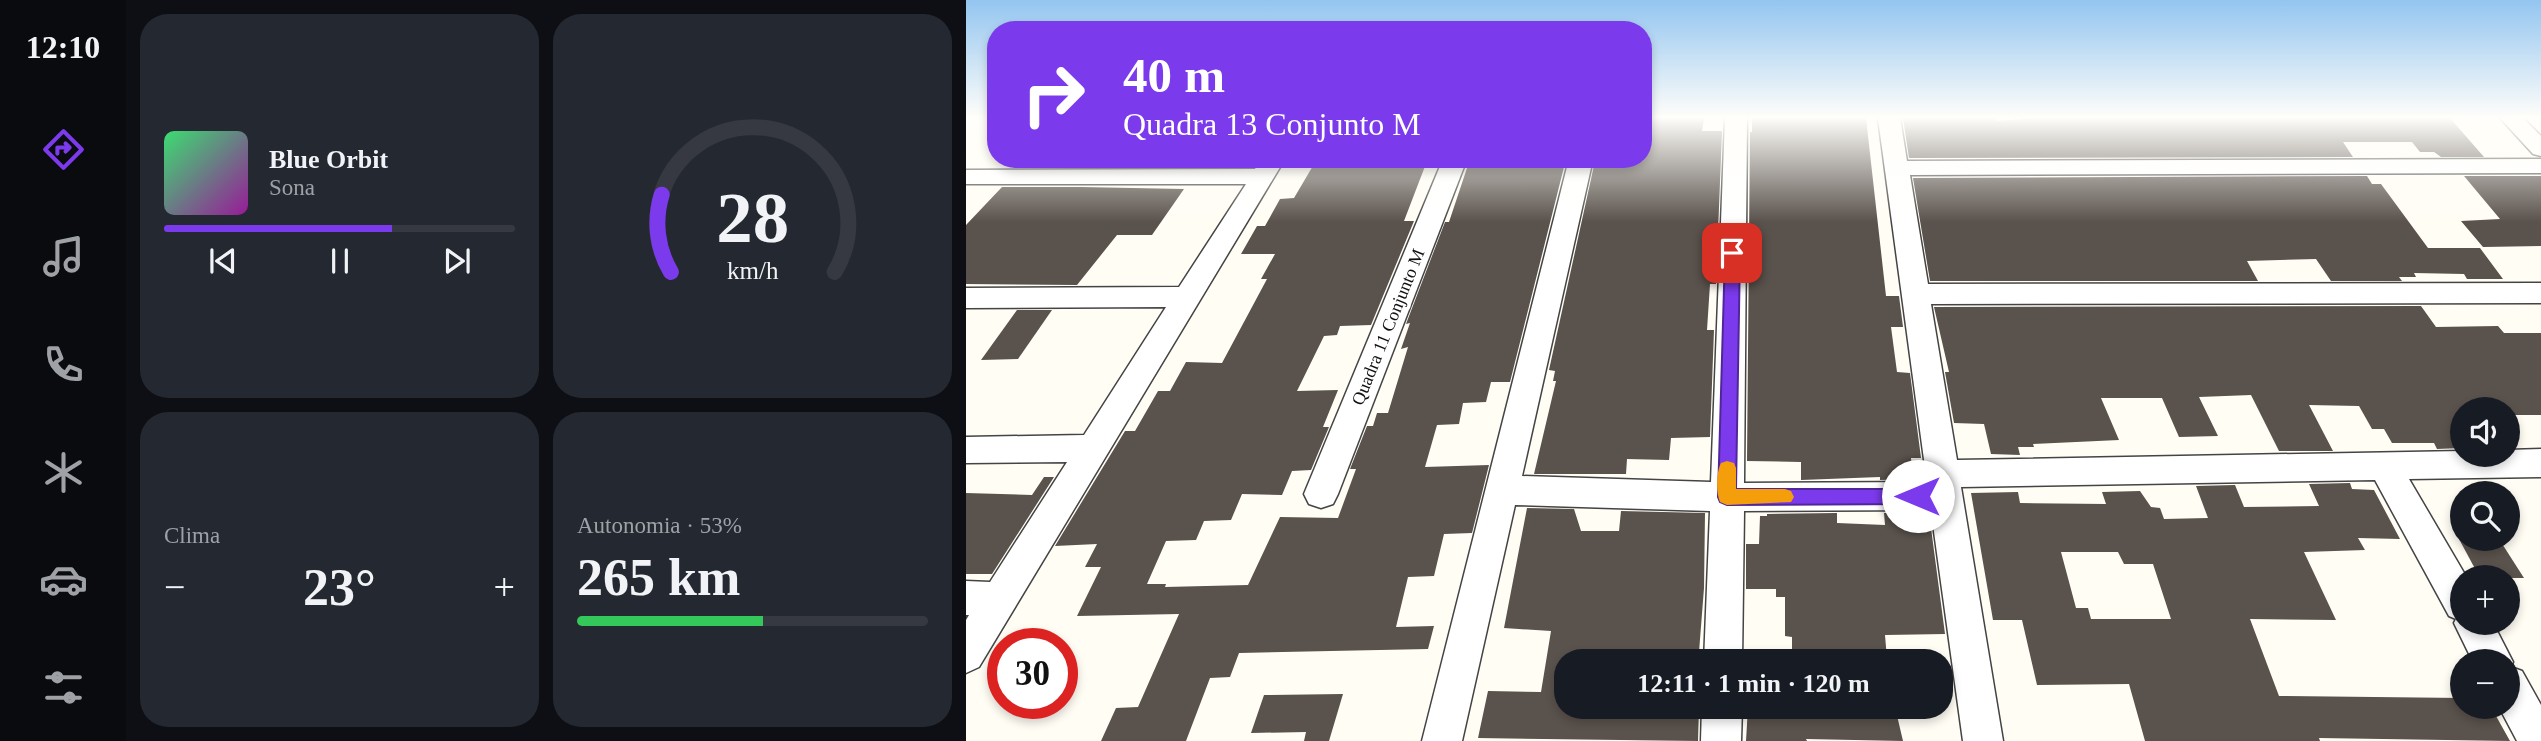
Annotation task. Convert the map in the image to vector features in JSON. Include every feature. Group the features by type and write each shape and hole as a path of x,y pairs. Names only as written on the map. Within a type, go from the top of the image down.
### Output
{"street":[{"path":"1723,649 1735,153"},
{"path":"1894,153 1983,741"},
{"path":"1896,168 2541,166"},
{"path":"966,177 1268,168"},
{"path":"966,654 983,598 1094,449 1268,168"},
{"name":"Quadra 11 Conjunto M","path":"1321,494 1451,168"},
{"path":"1442,741 1579,168"},
{"path":"1915,294 2541,293"},
{"path":"966,298 1188,297"},
{"path":"966,450 1094,449"},
{"path":"1502,490 1727,497 2384,465 2541,463"},
{"path":"2384,465 2450,583"},
{"path":"2520,707 2539,741"},
{"path":"1721,741 1722,719"}],"building":[{"path":"1652,153 1721,153 1716,284 1710,284 1707,330 1714,330 1710,437 1671,438 1669,460 1627,459 1626,474 1534,474 1556,381 1553,381 1555,371 1549,370 1593,168 1652,168"},
{"path":"1750,153 1870,153 1886,296 1899,296 1903,327 1891,327 1897,372 1910,373 1921,458 1911,458 1913,479 1880,480 1880,477 1801,480 1801,462 1747,461"},
{"path":"1908,153 2350,153 2353,157 1909,158"},
{"path":"2435,153 2480,153 2484,157 2441,157"},
{"path":"1312,168 1424,168 1404,221 1414,221 1371,325 1340,326 1337,335 1324,336 1297,391 1338,390 1323,427 1329,427 1311,470 1292,471 1282,495 1242,494 1231,520 1204,521 1196,540 1166,541 1147,584 1166,584 1165,587 1248,585 1280,517 1338,518 1356,469 1350,469 1367,426 1373,426 1377,413 1388,413 1408,347 1401,349 1410,323 1406,324 1445,222 1449,222 1467,168 1564,168 1510,382 1491,382 1486,402 1463,403 1459,424 1437,425 1425,467 1489,465 1472,533 1444,534 1434,576 1408,577 1396,627 1434,626 1428,649 1239,653 1230,677 1210,678 1186,741 1101,741 1116,708 1138,707 1179,614 1077,616 1101,567 1085,567 1097,544 1055,546 1125,431 1135,431 1158,391 1170,391 1186,362 1222,363 1267,279 1261,279 1275,254 1241,254 1257,226 1265,226 1280,199 1294,198"},
{"path":"2367,176 2372,184 2381,184 2428,248 2480,248 2503,279 2467,279 2464,274 2414,273 2416,277 2399,277 2402,281 2331,281 2316,259 2247,261 2258,281 1930,281 1913,178"},
{"path":"2464,176 2541,176 2541,246 2483,247 2461,221 2500,219"},
{"path":"1002,187 1184,189 1152,235 1117,235 1077,285 966,284 966,225"},
{"path":"2421,306 2436,327 2498,326 2504,333 2541,333 2541,415 2520,415 2520,397 2450,397 2450,448 2437,449 2434,443 2392,443 2384,429 2372,429 2359,406 2309,405 2333,451 2279,451 2251,395 2199,397 2218,436 2179,437 2162,398 2101,398 2119,440 2033,444 2034,447 2018,447 2020,455 1991,454 1984,424 1954,423 1945,372 1949,372 1934,307"},
{"path":"1017,310 1052,310 1018,359 981,360"},
{"path":"1044,477 1054,477 992,574 966,574 966,493 1032,495"},
{"path":"2350,483 2352,489 2374,490 2400,539 2358,538 2365,550 2304,552 2336,620 2250,619 2279,696 2450,698 2450,719 2498,719 2510,741 2319,738 2320,741 2145,741 2129,684 2037,685 2022,620 1993,620 1971,493 2018,492 2020,503 2106,504 2102,492 2140,491 2151,507 2160,508 2164,519 2208,518 2196,486 2235,485 2244,507 2319,506 2309,484","holes":["2061,552 2118,552 2124,564 2153,564 2171,619 2091,619 2088,608 2076,608"]},
{"path":"1527,508 1574,509 1581,531 1619,531 1621,511 1705,513 1704,588 1699,649 1554,649 1554,719 1699,719 1698,741 1478,738 1488,691 1541,692 1551,631 1504,628"},
{"path":"1837,513 1837,523 1885,525 1884,513 1929,513 1945,634 1885,635 1886,649 1792,649 1792,637 1785,636 1785,597 1776,597 1776,589 1746,589 1746,544 1759,544 1760,516"},
{"path":"2465,551 2507,551 2516,565 2473,565"},
{"path":"1343,694 1329,741 1304,741 1306,732 1251,733 1264,695"},
{"path":"1747,719 1898,719 1903,741 1806,739 1807,741 1746,741"}],"slow traffic":[{"path":"1727,468 1727,497 1785,497"}],"route":[{"path":"1732,253 1727,497 1918,496"}]}
